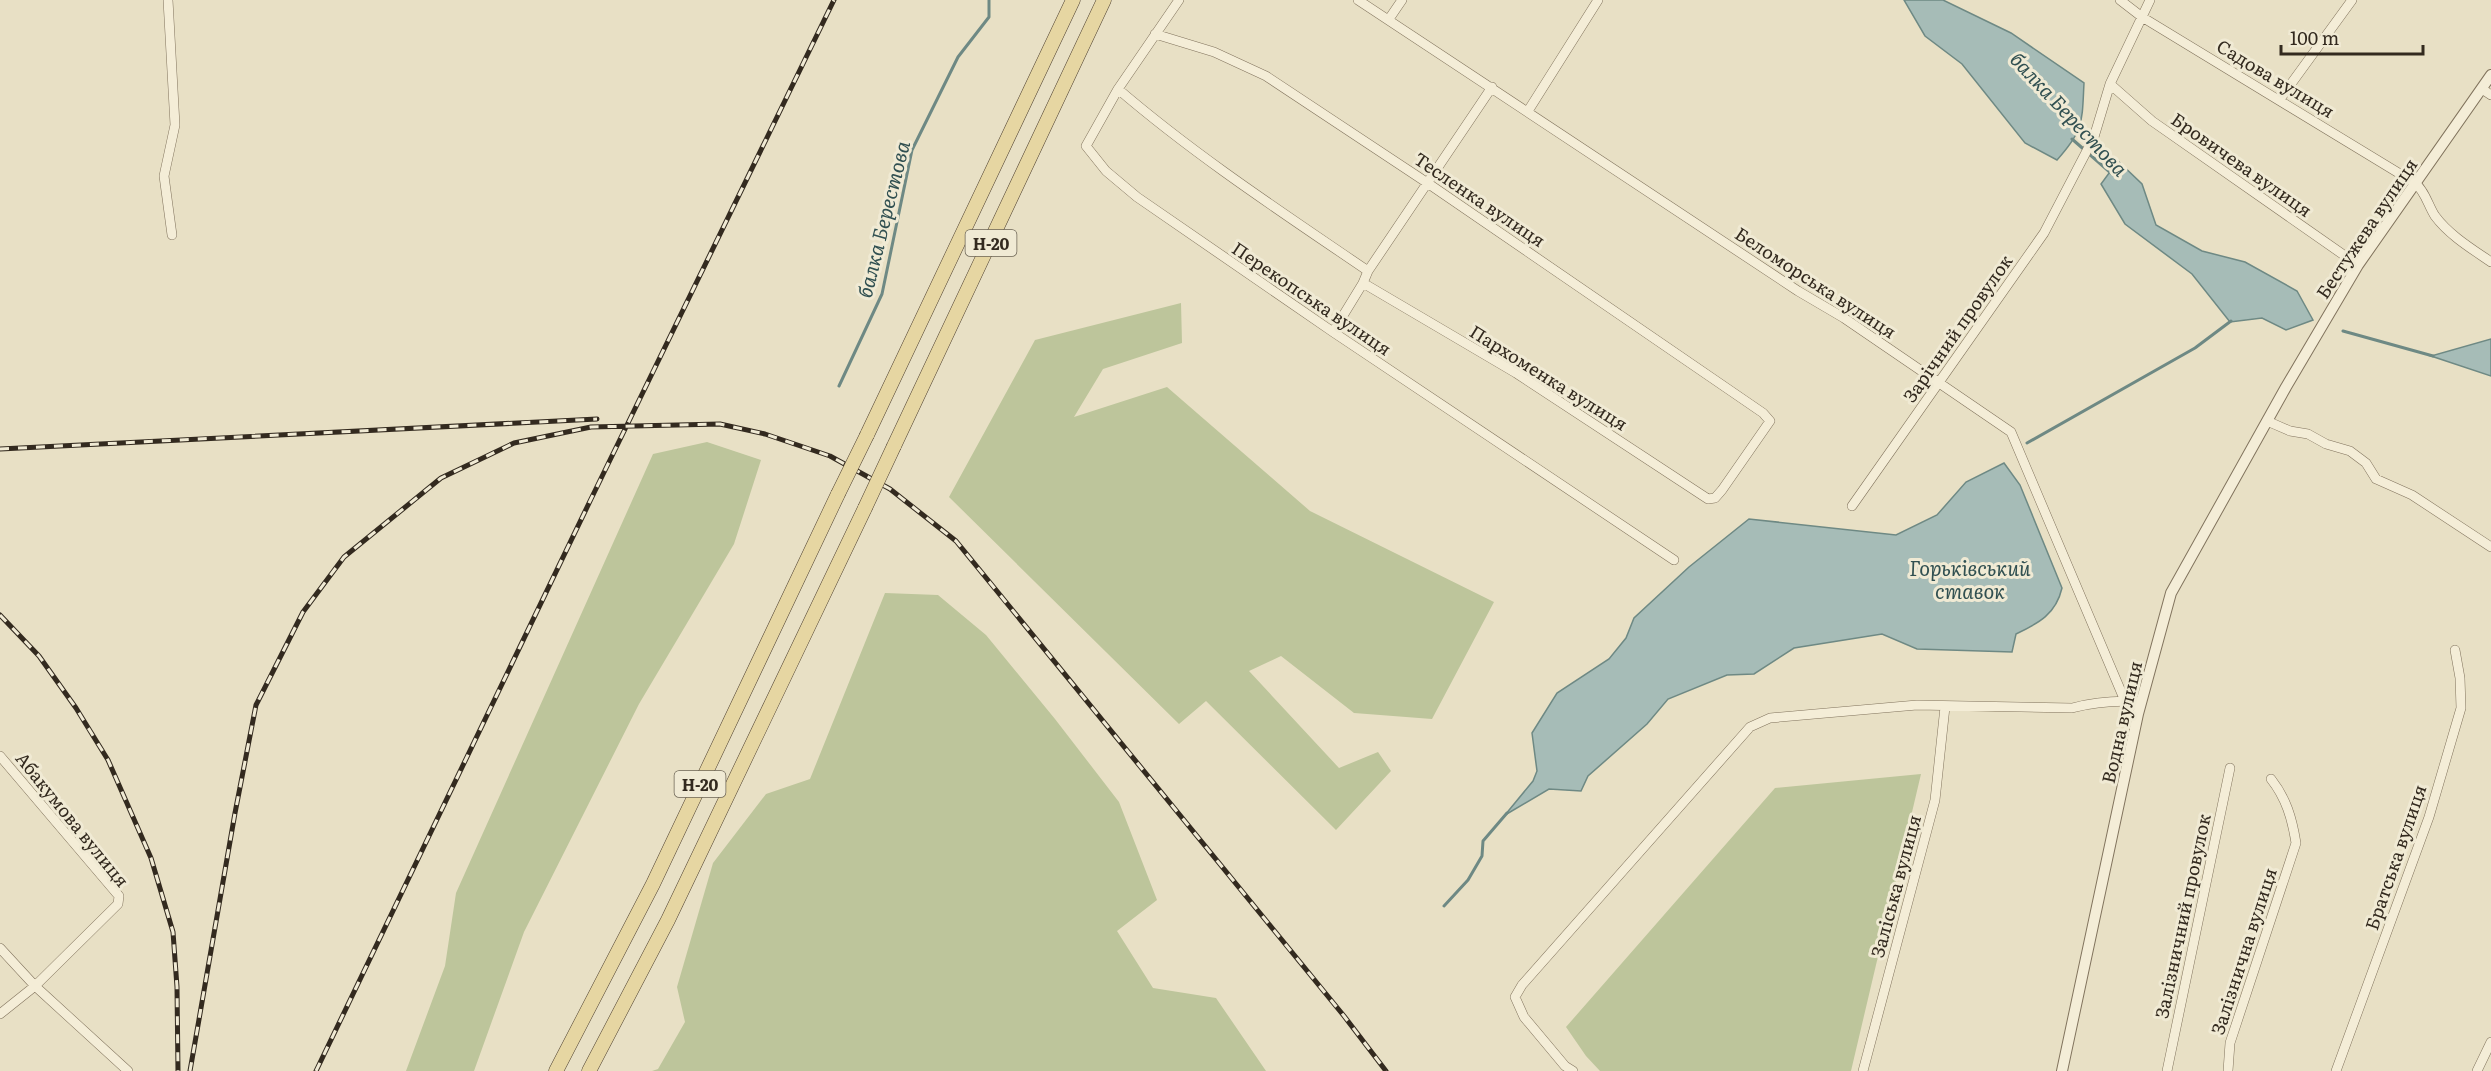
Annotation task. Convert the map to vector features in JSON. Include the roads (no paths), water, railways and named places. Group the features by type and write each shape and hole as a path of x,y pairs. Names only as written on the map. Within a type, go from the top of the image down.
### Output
{"main road":[{"name":"Н-20","path":"556,1071 653,884 1073,0"},
{"name":"Н-20","path":"589,1071 668,920 1104,0"}],"street":[{"path":"168,0 175,125 164,176 172,235"},
{"name":"Перекопська вулиця","path":"1179,0 1118,89 1086,146 1106,171 1137,197 1333,332 1674,560"},
{"name":"Беломорська вулиця","path":"1358,0 1798,291 1844,318 2011,432 2126,701"},
{"path":"1389,20 1402,0"},
{"path":"1527,111 1598,0"},
{"name":"Садова вулиця","path":"2120,0 2142,17 2415,183"},
{"name":"Зарічний провулок","path":"1852,506 2044,233 2094,137 2110,84 2150,0"},
{"path":"2280,99 2352,0"},
{"name":"Тесленка вулиця","path":"1155,34 1214,52 1266,76 1426,182 1763,413 1770,421 1715,498"},
{"name":"Бестужева вулиця","path":"2276,404 2358,265 2415,183 2486,92 2491,75"},
{"name":"Бровичева вулиця","path":"2110,84 2152,121 2358,265"},
{"path":"1333,332 1368,271 1492,87"},
{"path":"1118,89 1142,110 1265,201 1368,271"},
{"path":"2415,183 2436,217 2462,242 2491,262"},
{"name":"Пархоменка вулиця","path":"1363,283 1516,373 1696,492 1708,499 1715,498"},
{"name":"Водна вулиця","path":"2062,1071 2141,702 2171,593 2276,404"},
{"path":"2267,421 2350,451 2366,463 2376,479 2412,495 2491,547"},
{"name":"Братська вулиця","path":"2336,1071 2429,817 2461,708 2460,678 2455,650"},
{"path":"1573,1071 1565,1066 1524,1017 1515,997 1522,985 1750,727 1770,718 1917,705 2072,708 2091,703 2141,702"},
{"name":"Заліська вулиця","path":"1863,1071 1935,800 1945,707"},
{"name":"Абакумова вулиця","path":"0,756 119,896 118,904 35,986"},
{"name":"Залізничний провулок","path":"2167,1071 2230,768"},
{"name":"Залізнична вулиця","path":"2228,1071 2233,1033 2296,843 2292,819 2282,793 2271,778"},
{"path":"0,948 35,986 128,1071"},
{"path":"0,1014 35,986"},
{"path":"2477,1071 2491,1041"}],"water":[{"path":"1904,0 1943,0 2011,33 2084,83 2080,125 2072,141 2057,160 2025,143 1962,64 1925,36"},
{"path":"2118,161 2142,184 2156,225 2202,251 2245,262 2297,291 2313,320 2286,330 2262,318 2230,322 2192,274 2125,224 2101,184"},
{"path":"2491,339 2491,376 2431,356"},
{"name":"Горьківський ставок","path":"2004,463 2020,485 2062,588 2056,605 2045,617 2016,634 2012,652 1917,649 1882,634 1794,648 1754,674 1727,675 1668,699 1647,724 1588,776 1581,791 1549,789 1505,815 1533,781 1537,771 1532,733 1557,693 1609,659 1626,638 1634,618 1689,567 1749,519 1896,535 1937,515 1966,482"}],"waterway":[{"name":"балка Берестова","path":"839,386 882,294 912,150 958,57 989,17 989,0"},
{"name":"балка Берестова","path":"2072,139 2112,174"},
{"path":"2027,443 2195,348 2231,321"},
{"name":"балка Берестова","path":"2343,331 2433,356"},
{"path":"1444,906 1468,880 1482,856 1483,841 1507,813"}],"railway":[{"path":"316,1071 834,0"},
{"path":"0,449 597,419"},
{"path":"190,1071 256,705 303,612 344,557 441,478 514,443 591,427 720,424 765,434 830,456 890,489 956,541 1344,1016 1386,1071"},
{"path":"0,615 39,656 76,708 108,760 151,858 173,932 177,987 178,1071"}]}
